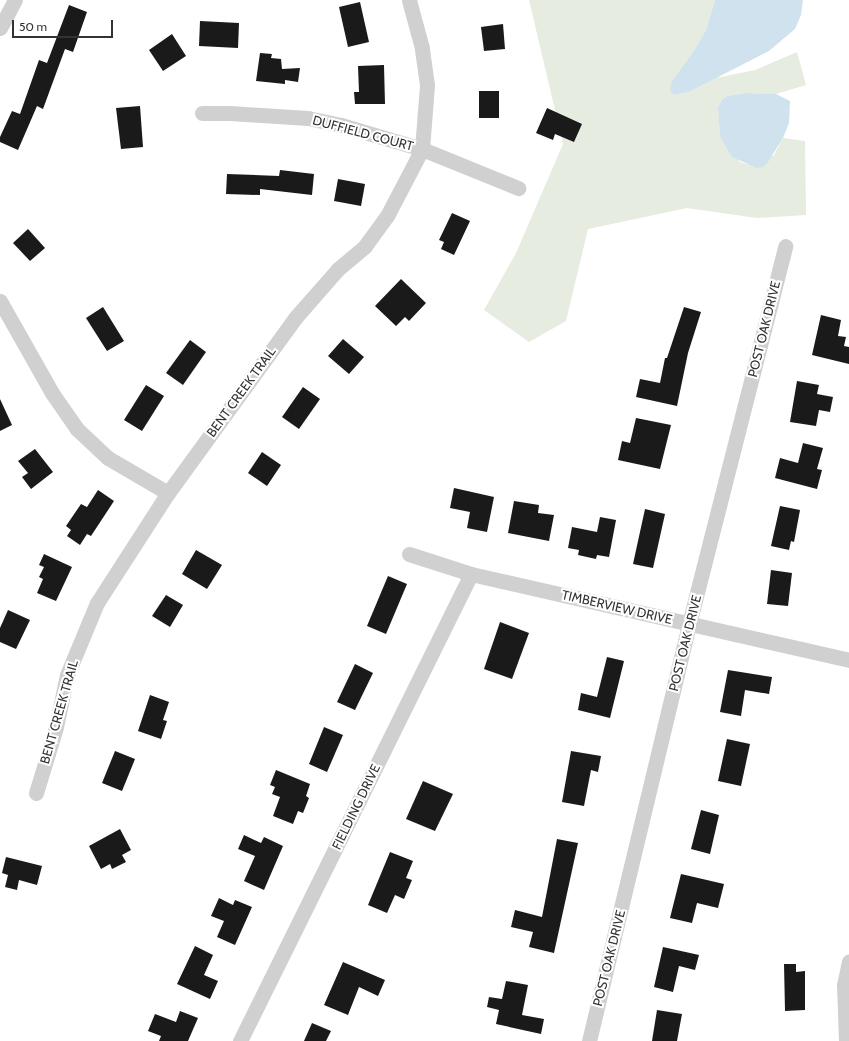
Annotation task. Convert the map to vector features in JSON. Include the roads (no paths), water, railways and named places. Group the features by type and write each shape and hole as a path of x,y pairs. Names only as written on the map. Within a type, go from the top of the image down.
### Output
{"street":[{"path":"0,28 15,0"},
{"name":"BENT CREEK TRAIL","path":"36,793 56,727 67,675 97,603 168,493 295,318 338,269 365,246 388,216 422,149 427,85 422,48 409,0"},
{"name":"DUFFIELD COURT","path":"202,114 230,113 308,118 341,125 422,149 518,188"},
{"name":"POST OAK DRIVE","path":"589,1041 689,624 785,246"},
{"path":"0,302 52,394 77,429 108,458 168,493"},
{"name":"TIMBERVIEW DRIVE","path":"409,554 471,574 849,660"},
{"name":"FIELDING DRIVE","path":"240,1041 471,574"},
{"path":"846,1041 844,985 849,962"}],"water":[{"path":"715,0 803,0 801,15 795,29 769,51 689,92 674,95 670,90 672,81 695,49 706,30"},
{"path":"746,93 776,94 790,101 789,123 783,138 768,162 763,167 757,168 732,157 720,137 718,107 721,101 727,96"}]}
